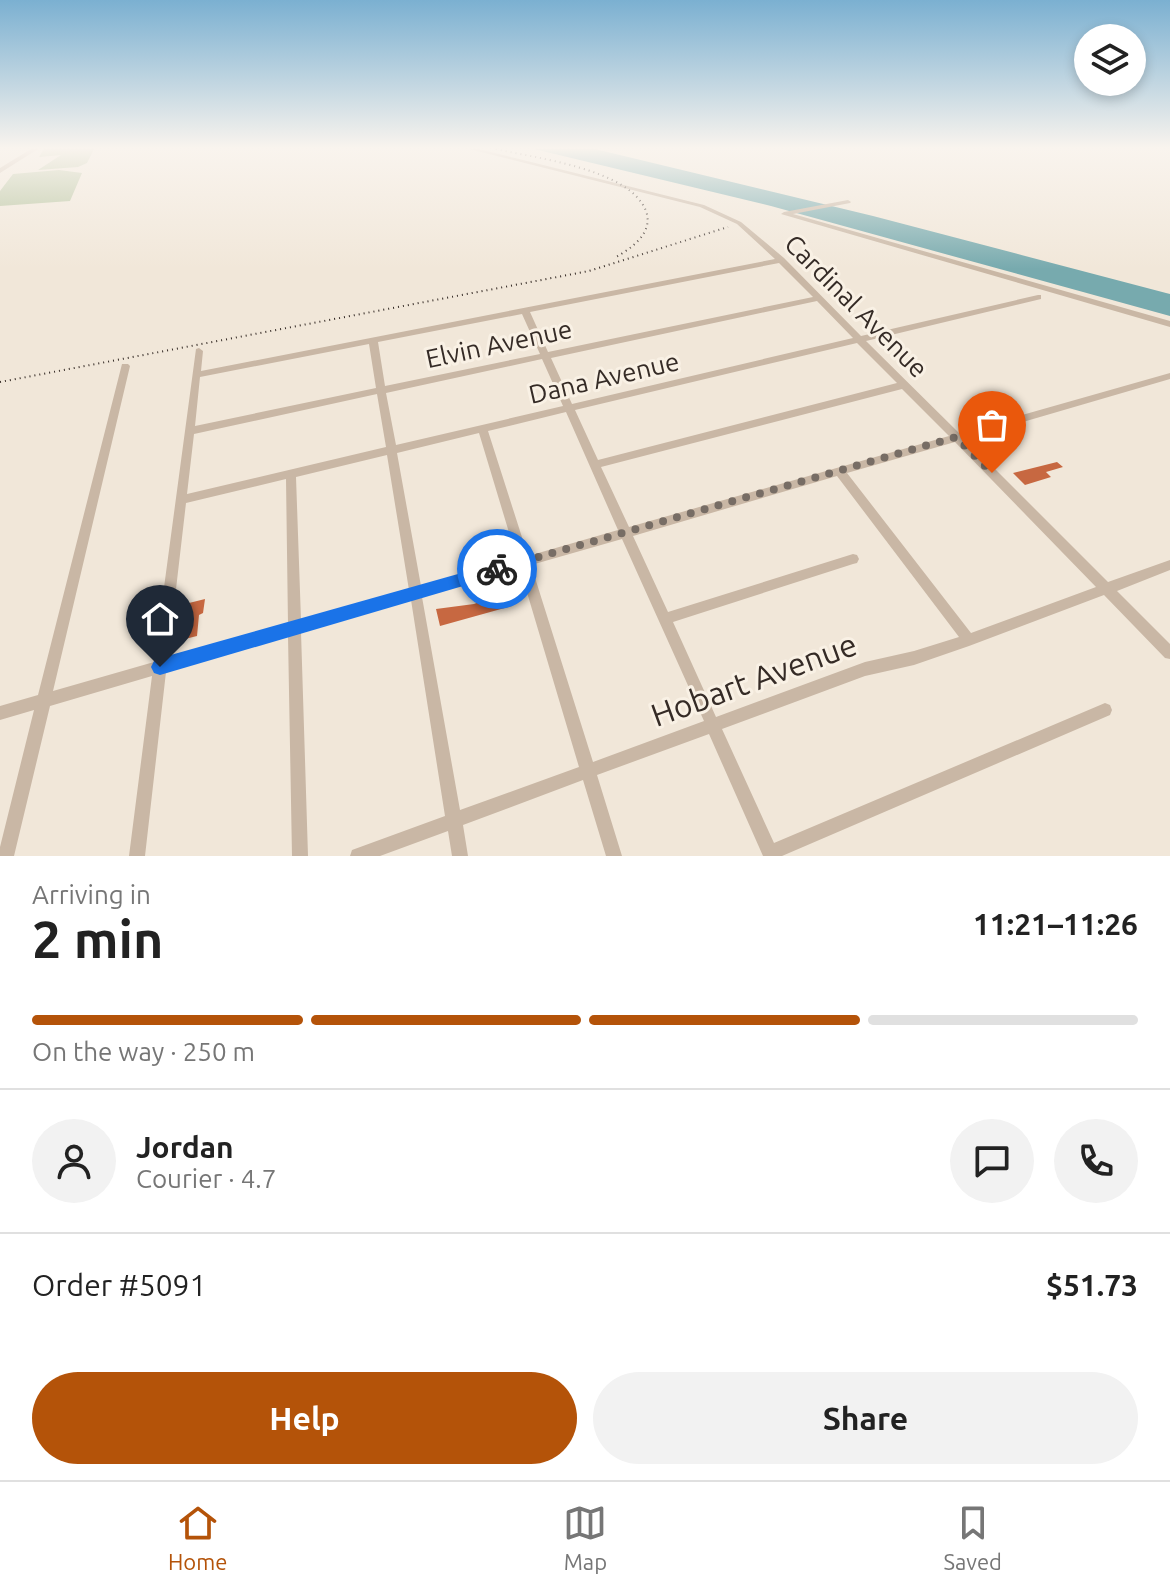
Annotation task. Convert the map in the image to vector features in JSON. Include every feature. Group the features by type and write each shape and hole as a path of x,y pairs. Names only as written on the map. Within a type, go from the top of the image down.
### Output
{"street":[{"name":"Cardinal Avenue","path":"633,189 702,206 739,223 781,260 1170,653"},
{"path":"848,202 784,214 1170,324"},
{"path":"196,375 781,260"},
{"name":"Dana Avenue","path":"180,500 1038,297"},
{"name":"Elvin Avenue","path":"189,431 818,298"},
{"path":"525,311 771,854 1105,710"},
{"path":"373,341 460,856"},
{"path":"137,856 199,351"},
{"path":"6,856 125,366"},
{"path":"0,713 1170,376"},
{"path":"595,465 904,385"},
{"path":"483,430 614,856"},
{"path":"839,471 969,640"},
{"path":"291,475 300,856"},
{"path":"664,619 853,559"},
{"name":"Hobart Avenue","path":"358,856 865,669 914,658 969,640 1170,565"}],"green space":[{"path":"75,189 70,201 0,206 0,191"}],"water":[{"path":"700,189 761,189 1170,294 1170,316"}],"building":[{"path":"1057,462 1063,467 1046,472 1051,477 1025,485 1013,473"},
{"path":"508,591 512,606 440,626 436,609 474,604"},
{"path":"205,599 203,613 199,615 197,636 181,640 185,604"}],"railway":[{"path":"614,258 634,245 647,226 646,211 637,197 626,189"},
{"path":"0,382 589,271 728,227"}],"way so far":[{"path":"497,569 956,437 992,473"}],"route":[{"path":"160,667 497,569"}]}
